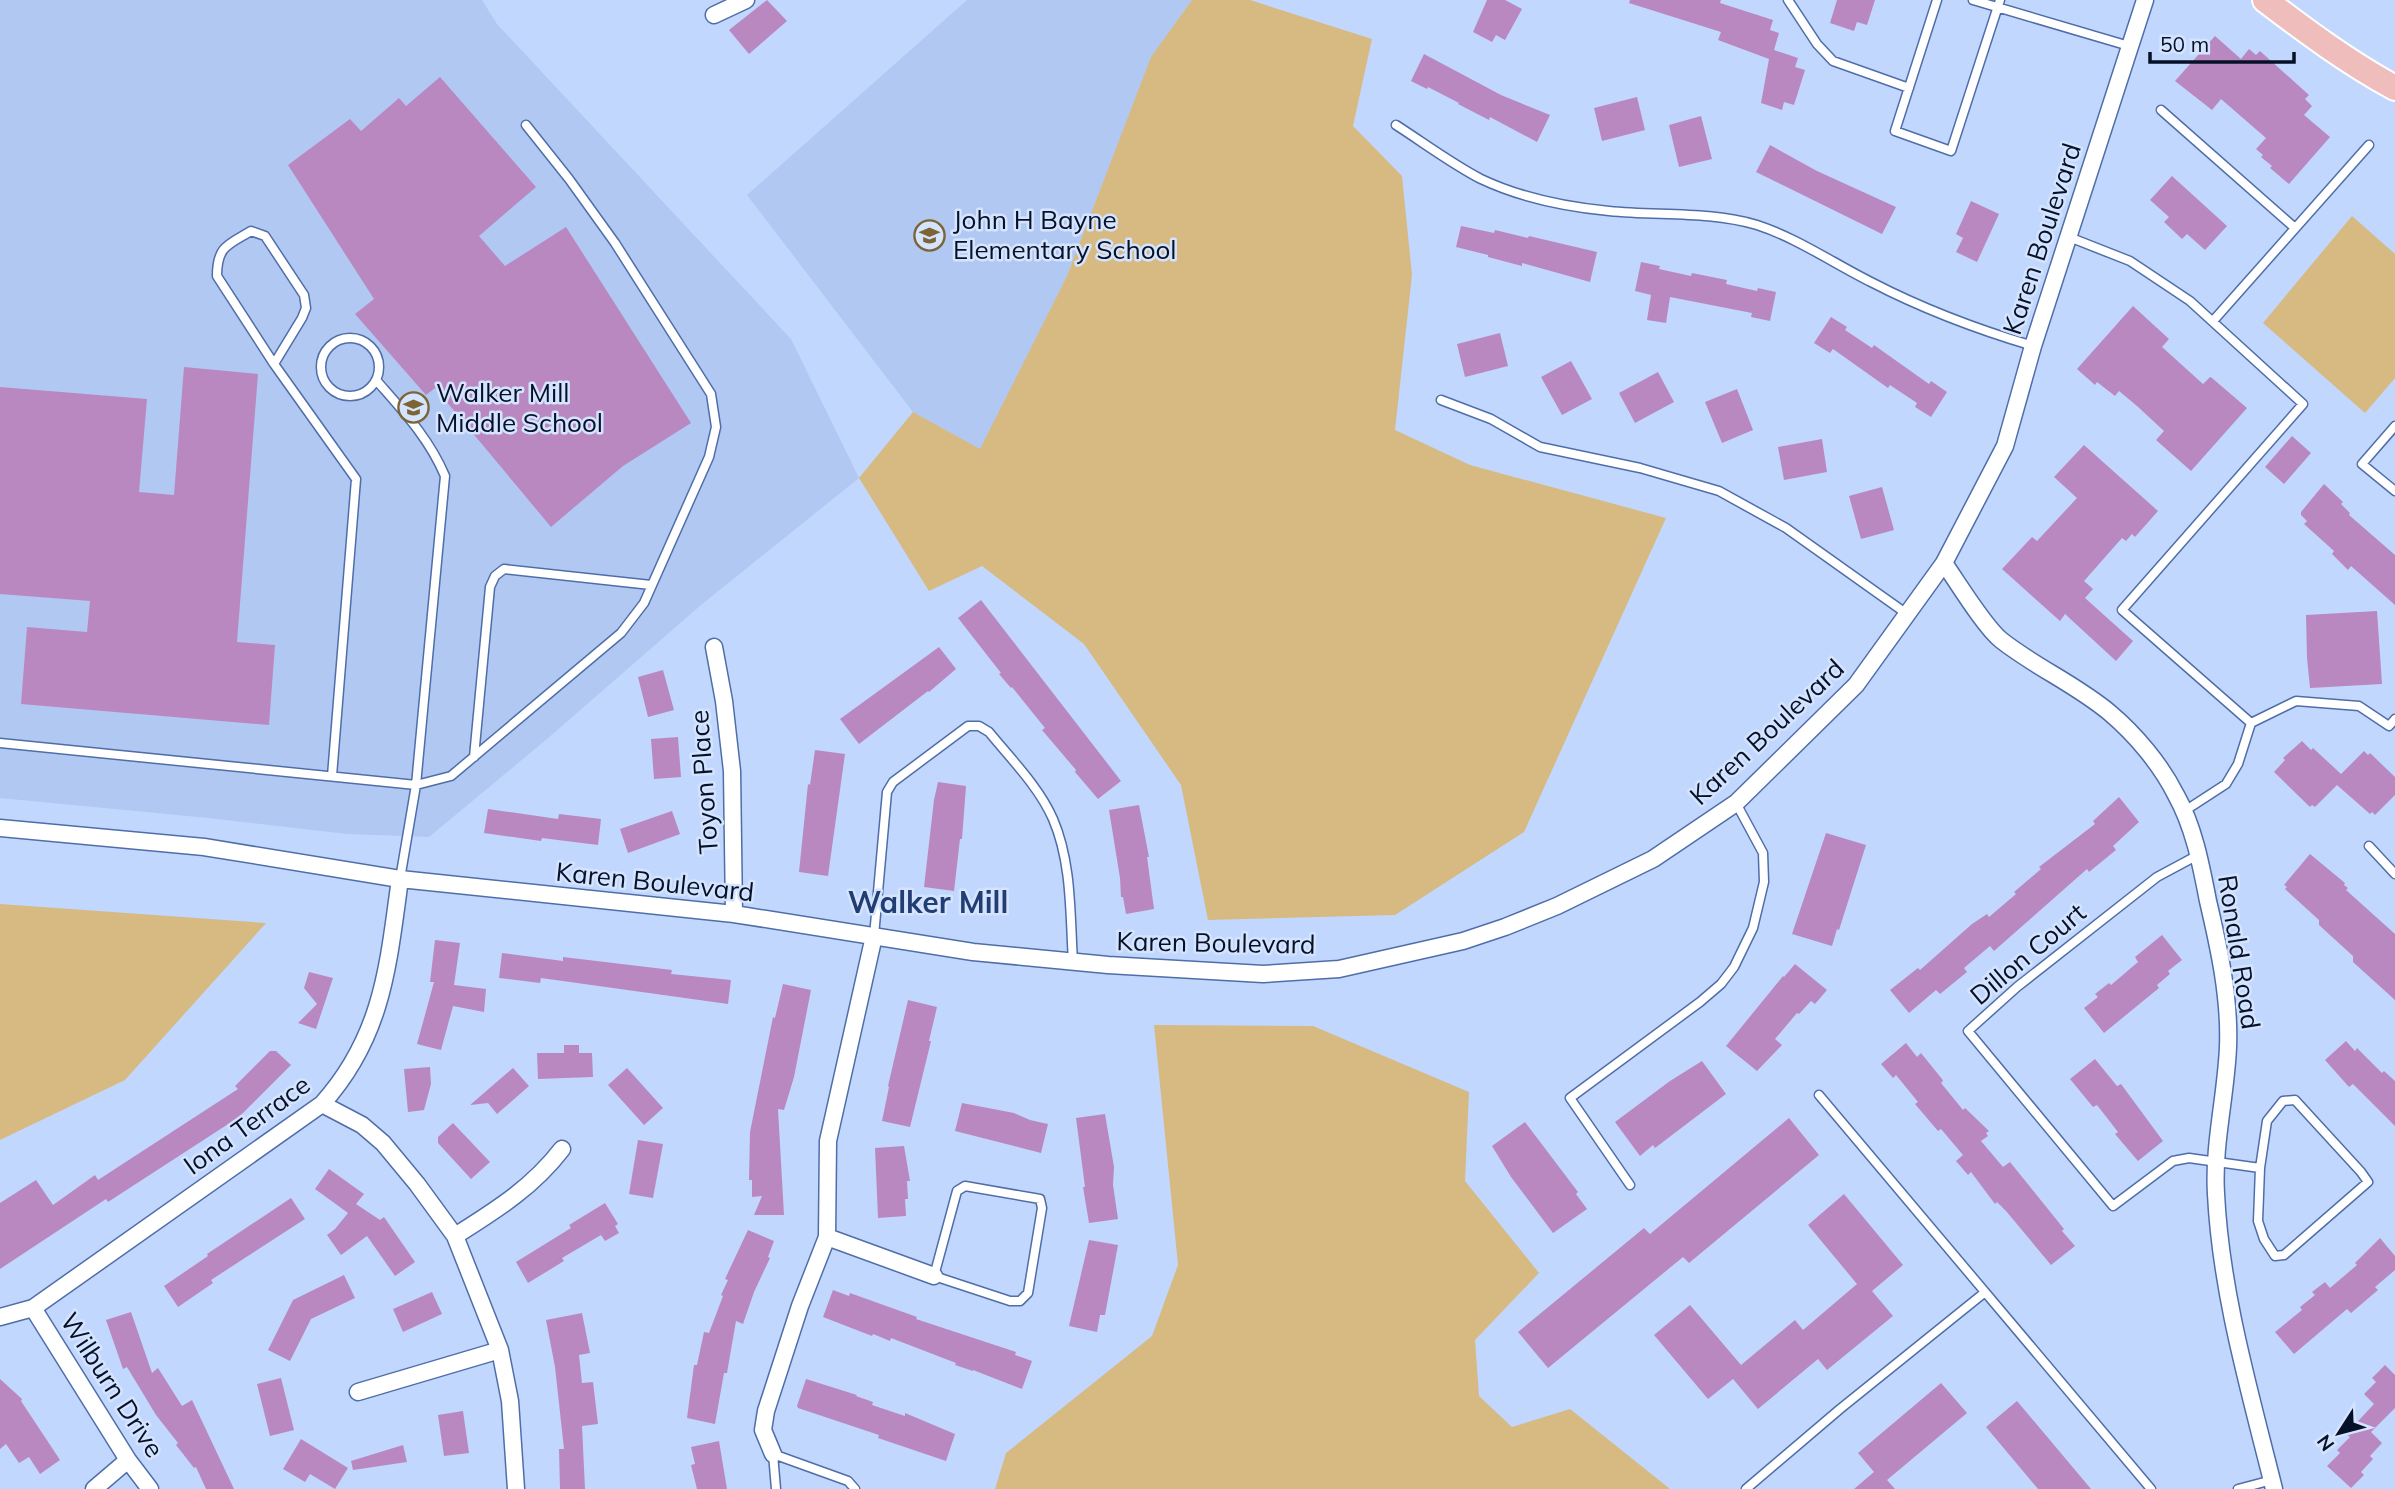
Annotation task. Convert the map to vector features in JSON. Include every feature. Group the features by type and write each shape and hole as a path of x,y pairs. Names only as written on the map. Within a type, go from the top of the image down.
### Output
{"main road":[{"path":"2265,0 2301,29 2365,72 2395,88"}],"street":[{"path":"714,15 746,0"},
{"name":"Karen Boulevard","path":"0,828 204,847 400,879 734,914 973,952 1073,962 1274,973 1339,970 1427,950 1505,927 1557,906 1653,859 1736,803 1856,685 1944,563 2005,446 2033,346 2145,0"},
{"name":"Ronald Road","path":"1944,563 1998,638 2109,712 2131,733 2161,771 2183,812 2198,855 2227,1004 2228,1045 2216,1191 2228,1298 2273,1485"},
{"name":"Toyon Place","path":"714,647 724,701 732,771 734,914"},
{"name":"Iona Terrace","path":"0,1317 33,1308 322,1104 342,1082 362,1049 380,1001 400,879"},
{"path":"773,1454 763,1430 766,1411 800,1306 827,1237 828,1141 874,936"},
{"path":"322,1104 362,1125 383,1143 418,1184 455,1236 500,1350 510,1401 516,1489"},
{"path":"455,1236 520,1194 562,1149"},
{"path":"827,1237 934,1276"},
{"name":"Wilburn Drive","path":"33,1308 128,1460 150,1489"},
{"path":"358,1392 500,1350"},
{"path":"94,1489 128,1460"}],"lane":[{"path":"1788,0 1817,44 1833,61 1909,89"},
{"path":"1937,0 1895,131 1951,151 1999,4"},
{"path":"1973,0 1999,4 2129,46"},
{"path":"2161,110 2295,228"},
{"path":"0,743 416,785 451,776 621,633 643,603 709,457 716,427 711,394 615,243 526,125"},
{"path":"1396,125 1482,179 1507,189 1554,202 1608,211 1692,214 1755,225 1778,233 1887,290 1957,322 2033,346"},
{"path":"2213,321 2369,145"},
{"path":"274,364 302,318 306,308 304,295 265,236 251,231 225,247 217,259 217,276 274,364 356,479 332,776"},
{"path":"2069,237 2130,261 2190,301 2302,404 2122,610 2251,723"},
{"path":"376,380 371,388 355,397 337,394 323,379 321,359 332,343 342,338 362,340 370,345 379,361 376,380 424,436 437,455 445,476 416,785 400,879"},
{"path":"1441,400 1491,419 1540,447 1640,468 1718,491 1786,528 1907,614"},
{"path":"2395,426 2362,464 2395,491"},
{"path":"474,757 490,587 495,576 504,569 651,585"},
{"path":"2183,812 2226,784 2238,764 2251,723 2296,701 2359,706 2389,726 2395,719"},
{"path":"874,936 887,792 893,782 968,726 979,726 989,732 998,743 1040,796 1053,819 1067,874 1073,962"},
{"path":"1630,1185 1570,1098 1700,1002 1721,984 1734,967 1753,928 1764,882 1763,853 1736,803"},
{"path":"2369,846 2395,874"},
{"name":"Dillon Court","path":"2198,855 2157,877 2017,987 1968,1031 2113,1206 2173,1161 2189,1158 2217,1162"},
{"path":"1819,1095 2151,1489"},
{"path":"2295,1100 2368,1182 2284,1255 2275,1256 2264,1239 2258,1221 2260,1168 2267,1121 2283,1101 2295,1100"},
{"path":"2217,1162 2260,1168"},
{"path":"965,1186 1040,1199 1042,1208 1028,1293 1020,1301 1010,1301 934,1276 957,1191 965,1186"},
{"path":"1746,1489 1984,1293"},
{"path":"776,1489 773,1454 848,1481 855,1489"},
{"path":"2238,1489 2273,1485"}],"shaded area":[{"name":"Walker Mill Middle School","path":"0,0 482,0 497,24 791,339 859,478 701,605 429,837 347,834 0,798"},
{"name":"John H Bayne Elementary School","path":"967,0 1192,0 1151,58 1067,276 980,450 913,412 747,195"},
{"path":"1192,0 1250,0 1372,39 1353,126 1402,176 1412,275 1395,430 1470,465 1666,518 1524,832 1395,915 1208,920 1181,785 1084,644 982,566 929,591 859,478 913,412 980,449 1067,276 1151,57"},
{"path":"2352,216 2395,254 2395,378 2365,413 2263,323"},
{"path":"0,904 266,923 125,1080 0,1140"},
{"path":"1154,1025 1313,1026 1469,1092 1465,1181 1539,1273 1475,1340 1479,1396 1512,1427 1570,1409 1670,1489 995,1489 1006,1453 1152,1336 1178,1265"}],"building":[{"path":"767,0 787,21 749,54 729,30"},
{"path":"1487,0 1505,0 1522,9 1505,40 1496,35 1492,42 1473,32"},
{"path":"1630,0 1721,0 1720,3 1773,20 1770,30 1779,33 1774,50 1798,58 1795,67 1805,70 1794,105 1784,102 1782,110 1761,103 1769,59 1718,40 1721,32 1629,3"},
{"path":"1837,0 1875,0 1867,25 1857,22 1854,31 1830,23"},
{"path":"2215,36 2241,59 2249,49 2256,55 2260,51 2309,95 2305,99 2312,106 2304,115 2330,137 2289,184 2270,168 2272,166 2256,149 2266,138 2221,99 2212,110 2175,81"},
{"path":"1424,54 1501,95 1550,115 1537,142 1411,81"},
{"path":"440,77 536,187 479,236 505,266 566,227 691,423 623,466 551,527 435,388 426,395 355,314 374,299 288,165 350,119 361,131 399,98 406,106"},
{"path":"1637,97 1645,130 1602,141 1594,108"},
{"path":"1701,116 1712,159 1679,167 1669,125"},
{"path":"1770,145 1817,171 1896,207 1882,234 1756,172"},
{"path":"2172,176 2227,226 2205,250 2187,234 2182,239 2164,222 2169,217 2150,200"},
{"path":"1971,201 1999,214 1977,262 1956,252 1963,238 1956,234"},
{"path":"1461,226 1528,238 1529,236 1597,252 1590,282 1456,247"},
{"path":"1641,262 1691,276 1692,273 1727,280 1726,284 1757,291 1758,288 1776,292 1770,321 1751,317 1752,313 1670,297 1666,323 1647,320 1651,295 1635,291"},
{"path":"2133,306 2169,339 2162,347 2203,384 2212,378 2247,408 2191,471 2156,440 2164,431 2137,406 2119,391 2115,396 2097,382 2095,385 2077,369"},
{"path":"1831,317 1872,348 1874,345 1929,384 1931,381 1947,392 1931,417 1915,407 1917,403 1890,385 1888,388 1833,349 1830,353 1814,343"},
{"path":"1500,333 1508,366 1465,377 1457,344"},
{"path":"1571,361 1592,399 1562,415 1541,377"},
{"path":"184,367 258,374 237,642 275,645 269,725 21,704 27,627 87,632 90,601 0,594 0,387 147,399 139,492 174,495"},
{"path":"1658,372 1674,402 1635,423 1619,393"},
{"path":"1737,389 1753,430 1722,443 1705,402"},
{"path":"2292,436 2311,453 2284,484 2265,467"},
{"path":"1822,439 1827,472 1784,480 1778,447"},
{"path":"2084,445 2158,511 2135,537 2132,534 2126,541 2122,538 2084,581 2093,589 2085,598 2133,641 2116,661 2065,614 2060,621 2002,569 2032,537 2037,541 2077,498 2054,477"},
{"path":"2324,484 2343,502 2341,504 2349,515 2395,555 2395,605 2351,566 2348,570 2332,554 2334,551 2304,524 2307,521 2301,512"},
{"path":"1882,487 1894,530 1861,539 1849,496"},
{"path":"981,600 1121,781 1098,799 958,618"},
{"path":"2377,611 2382,684 2310,688 2306,615"},
{"path":"939,647 956,669 859,744 840,719"},
{"path":"663,670 674,710 648,717 638,677"},
{"path":"678,737 681,777 654,779 651,739"},
{"path":"2302,741 2341,774 2364,751 2368,755 2370,753 2395,777 2395,795 2375,815 2372,812 2370,814 2337,785 2315,807 2310,807 2274,772 2285,760 2283,758"},
{"path":"815,750 845,754 828,876 799,872 808,784 810,785"},
{"path":"938,782 966,786 954,891 924,887"},
{"path":"2119,797 2139,822 2113,846 2116,850 2089,872 2087,869 1994,951 1990,946 1964,968 1967,972 1940,994 1936,990 1909,1013 1890,990 1918,968 1920,970 1972,924 1987,914 1989,917 2041,869 2039,867 2095,824 2093,821"},
{"path":"1139,805 1149,857 1154,909 1126,914 1121,897 1109,810"},
{"path":"488,809 558,819 559,814 601,819 598,845 484,833"},
{"path":"672,811 680,834 628,853 620,829"},
{"path":"1826,833 1866,845 1832,946 1792,934"},
{"path":"2310,854 2345,883 2348,888 2346,890 2395,934 2395,1000 2353,962 2353,956 2285,889 2287,887 2284,885"},
{"path":"2162,935 2182,960 2168,971 2170,974 2157,985 2159,988 2104,1033 2084,1008 2098,997 2095,994 2109,983 2111,985 2138,962 2135,957"},
{"path":"435,940 460,943 454,985 486,989 484,1012 453,1006 441,1050 417,1044 434,982 430,982"},
{"path":"502,953 563,961 563,957 672,970 671,974 731,980 728,1004 541,978 540,983 499,978"},
{"path":"1795,964 1827,990 1815,1004 1811,1001 1797,1013 1775,1039 1782,1045 1757,1071 1726,1046"},
{"path":"309,972 333,978 316,1029 298,1023 317,1004 304,988"},
{"path":"783,984 811,990 794,1077 784,1110 778,1109 784,1215 754,1215 762,1196 752,1197 752,1180 749,1180 750,1132 773,1017 775,1018"},
{"path":"908,1000 937,1007 910,1127 882,1121"},
{"path":"2346,1041 2395,1081 2395,1126 2353,1084 2349,1087 2325,1060"},
{"path":"1906,1043 1917,1057 1921,1053 1963,1110 1965,1108 1989,1131 1986,1133 1988,1136 1981,1141 2003,1167 2010,1162 2064,1229 2062,1231 2075,1246 2051,1265 2006,1211 1997,1202 1995,1204 1971,1172 1968,1175 1956,1161 1963,1155 1915,1104 1918,1102 1896,1075 1893,1078 1881,1064"},
{"path":"564,1045 579,1045 579,1053 592,1053 593,1077 538,1079 537,1053 564,1053"},
{"path":"270,1051 276,1051 291,1065 239,1117 108,1202 106,1199 0,1269 0,1203 36,1180 53,1205 95,1175 98,1180 238,1089 235,1086"},
{"path":"2095,1059 2117,1086 2121,1084 2163,1141 2138,1161 2115,1134 2118,1132 2097,1105 2093,1107 2070,1079"},
{"path":"1702,1061 1726,1094 1655,1148 1653,1145 1640,1156 1615,1122"},
{"path":"430,1067 431,1084 424,1110 408,1112 404,1069"},
{"path":"513,1068 529,1086 497,1114 488,1103 470,1105"},
{"path":"627,1068 663,1108 644,1125 608,1085"},
{"path":"962,1103 1014,1113 1048,1124 1041,1153 955,1131"},
{"path":"1105,1114 1114,1167 1113,1185 1118,1219 1089,1223 1076,1118"},
{"path":"1789,1118 1819,1155 1689,1263 1683,1257 1548,1368 1518,1332 1644,1228 1650,1234"},
{"path":"1525,1122 1578,1192 1576,1194 1587,1209 1553,1233 1511,1177 1492,1146"},
{"path":"453,1123 490,1162 471,1179 438,1143 438,1137"},
{"path":"638,1140 663,1144 653,1198 629,1194"},
{"path":"904,1146 910,1181 907,1181 906,1216 878,1218 875,1148"},
{"path":"329,1169 364,1194 356,1204 380,1220 384,1217 415,1262 395,1276 367,1236 341,1255 327,1235 348,1213 315,1189"},
{"path":"1844,1194 1903,1265 1872,1291 1893,1316 1827,1370 1818,1359 1758,1409 1733,1379 1708,1399 1654,1335 1690,1305 1741,1365 1795,1320 1803,1330 1857,1284 1808,1225"},
{"path":"291,1198 305,1219 211,1280 213,1283 178,1307 164,1286"},
{"path":"605,1203 618,1224 615,1226 619,1233 605,1241 601,1235 562,1258 564,1261 528,1283 516,1262"},
{"path":"748,1230 774,1241 768,1257 770,1258 743,1324 736,1321 715,1424 687,1418 694,1365 697,1365 704,1332 709,1333 728,1280 725,1279"},
{"path":"2380,1238 2395,1256 2395,1270 2375,1287 2378,1290 2351,1313 2347,1309 2294,1354 2275,1332 2302,1310 2300,1307 2315,1295 2312,1292 2325,1282 2330,1288 2357,1265 2355,1263"},
{"path":"1089,1240 1118,1245 1105,1315 1100,1315 1097,1332 1069,1326"},
{"path":"344,1275 355,1298 311,1319 290,1361 268,1350 293,1300"},
{"path":"833,1290 849,1296 850,1293 917,1317 916,1319 1016,1352 1015,1355 1032,1361 1022,1389 891,1338 890,1341 873,1334 872,1336 823,1317"},
{"path":"432,1292 442,1314 403,1332 393,1309"},
{"path":"131,1312 152,1373 158,1368 182,1406 192,1400 234,1489 206,1489 196,1467 194,1468 176,1445 178,1443 156,1415 127,1367 123,1369 106,1320"},
{"path":"582,1313 590,1353 579,1355 582,1383 593,1382 598,1424 582,1426 585,1489 560,1489 559,1449 564,1449 555,1367 546,1320"},
{"path":"2385,1365 2395,1375 2395,1408 2371,1432 2382,1443 2361,1472 2364,1475 2351,1488 2327,1466 2340,1453 2337,1450 2350,1437 2346,1434 2374,1404 2364,1394 2376,1382 2372,1378"},
{"path":"281,1378 294,1430 270,1436 257,1384"},
{"path":"0,1379 22,1399 60,1460 40,1474 29,1457 19,1463 6,1444 0,1449"},
{"path":"806,1379 857,1395 873,1402 872,1405 905,1416 905,1413 955,1434 946,1461 798,1408"},
{"path":"1941,1383 1967,1413 1887,1480 1895,1489 1854,1489 1874,1472 1858,1453"},
{"path":"2017,1401 2091,1489 2038,1489 1986,1427"},
{"path":"463,1411 469,1453 444,1456 438,1415"},
{"path":"301,1439 348,1468 335,1489 310,1474 305,1482 283,1469"},
{"path":"719,1441 727,1489 697,1489 691,1465 695,1464 691,1447"},
{"path":"403,1445 407,1462 353,1470 351,1461"}],"place":[{"name":"John H Bayne Elementary School","path":"930,235"},
{"name":"Walker Mill Middle School","path":"413,408"}],"district":[{"name":"Walker Mill","path":"928,903"}]}
